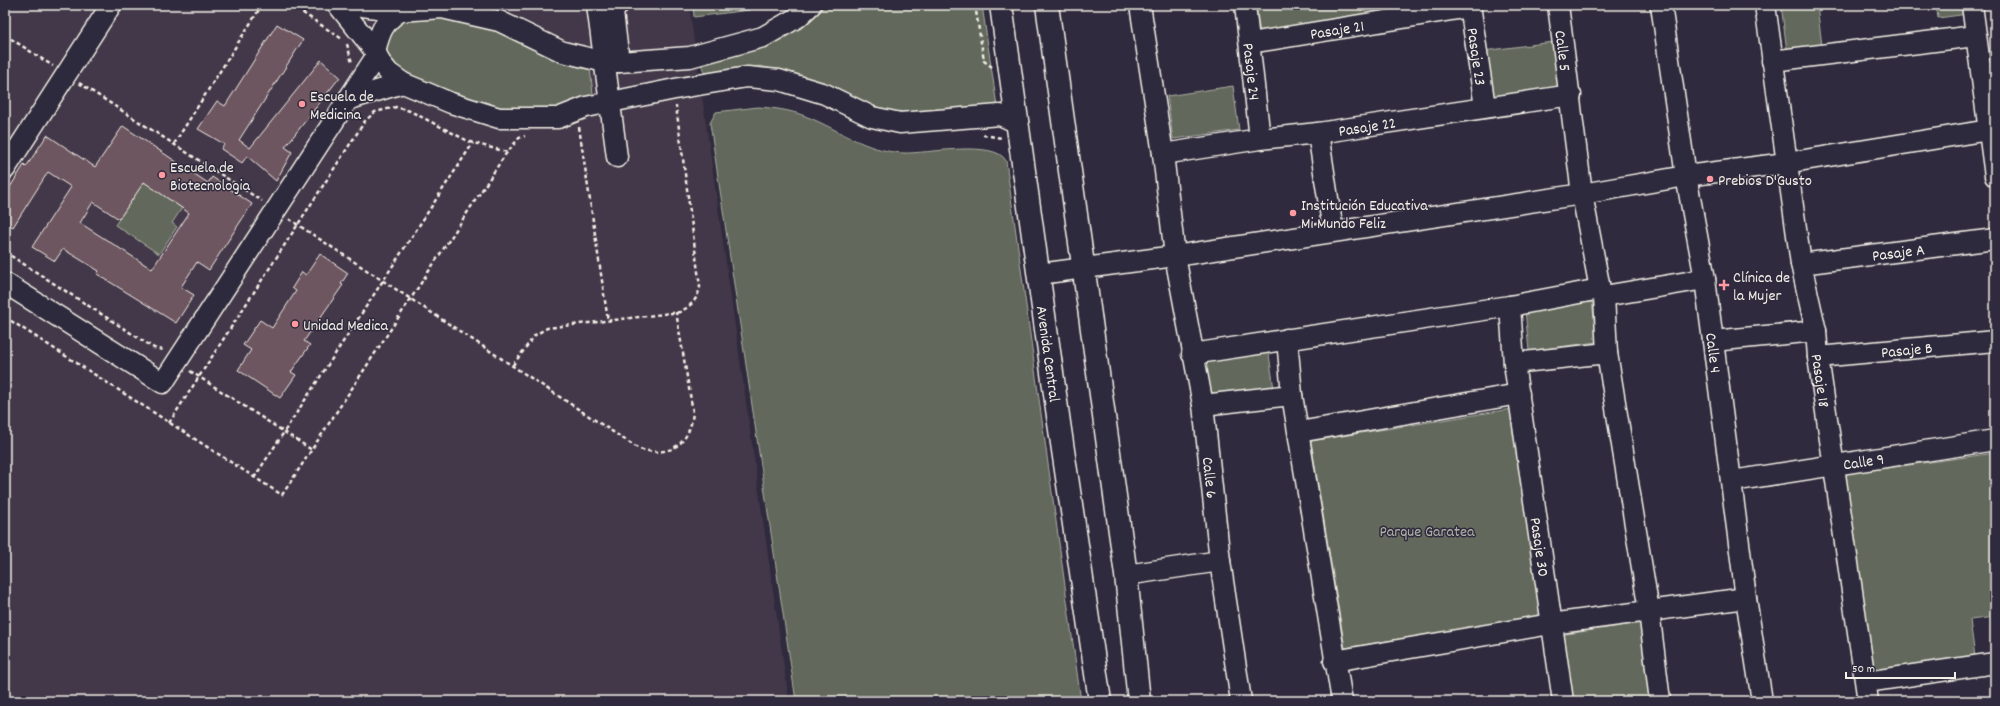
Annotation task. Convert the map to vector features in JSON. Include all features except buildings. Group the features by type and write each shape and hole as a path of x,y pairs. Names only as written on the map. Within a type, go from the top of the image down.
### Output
{"main road":[{"name":"Avenida Central","path":"1001,5 1059,423 1100,701"},
{"path":"1047,5 1126,575 1139,701"}],"street":[{"path":"5,169 111,5"},
{"path":"338,5 376,53 389,73 403,83 451,102 499,118 558,118 578,120 610,102 674,89 747,77 779,80 825,94 872,117 900,123 1000,115 1018,123"},
{"path":"355,5 400,11 426,6 496,13 563,52 612,62 690,57 763,37 798,17 811,5"},
{"path":"597,5 612,62"},
{"path":"617,157 610,102 613,12 618,5"},
{"name":"Calle 6","path":"1140,5 1163,154 1175,256 1192,354 1203,405 1220,561 1241,701"},
{"name":"Pasaje 24","path":"1245,5 1260,139"},
{"name":"Calle 5","path":"1558,5 1571,95 1582,194 1602,292 1607,353 1649,611 1660,701"},
{"name":"Calle 4","path":"1661,5 1686,176 1705,279 1746,598 1762,701"},
{"name":"Pasaje 18","path":"1765,5 1801,264 1816,331 1818,357 1867,692"},
{"path":"1972,5 1975,36 1992,129 1995,176"},
{"name":"Pasaje 21","path":"1250,43 1470,6"},
{"name":"Pasaje 23","path":"1470,6 1485,107"},
{"path":"5,282 163,382 173,355 276,210 376,53 380,31 390,18 400,11"},
{"path":"1772,61 1975,36"},
{"path":"347,100 403,83"},
{"name":"Pasaje 22","path":"1163,154 1260,139 1318,133 1571,95"},
{"path":"1039,274 1175,256 1582,194 1686,176 1786,163 1992,129"},
{"path":"1318,133 1333,231"},
{"name":"Pasaje A","path":"1801,264 1995,239"},
{"path":"1192,354 1602,292 1705,279"},
{"name":"Pasaje 30","path":"1510,306 1514,363 1563,701"},
{"path":"1713,341 1816,331"},
{"path":"1287,339 1292,395 1334,661 1342,701"},
{"name":"Pasaje B","path":"1818,357 1995,341"},
{"path":"1514,363 1607,353"},
{"path":"1299,432 1519,394"},
{"path":"1203,405 1292,395"},
{"name":"Calle 9","path":"1732,481 1995,440"},
{"path":"1126,575 1220,561"},
{"path":"1334,661 1551,624 1746,598"},
{"path":"1867,692 1995,663"}],"path":[{"path":"174,144 262,5"},
{"path":"291,5 346,42 351,57 352,69"},
{"path":"5,35 298,224 640,449 652,453 665,452 686,438 692,424 693,412 676,312"},
{"path":"513,365 535,335 547,328 676,312 690,307 698,298 700,287 674,89"},
{"path":"169,423 365,121 375,112 396,107 473,143 507,152"},
{"path":"572,130 578,120"},
{"path":"578,120 608,321"},
{"path":"5,318 282,495 507,152 519,138 528,135"},
{"path":"254,478 473,143"},
{"path":"5,252 154,348 173,355 199,376 312,450"}],"shaded area":[{"path":"5,5 689,5 789,701 5,701"}],"green space":[{"path":"693,5 759,5 749,10 694,17"},
{"path":"823,5 982,5 997,106 919,113 883,111 800,76 760,66 705,75 700,61 807,19"},
{"path":"1256,5 1458,5 1261,41"},
{"path":"1781,5 1817,5 1822,46 1787,51"},
{"path":"1936,5 1967,5 1968,14 1938,18"},
{"path":"437,13 495,26 590,69 593,94 587,99 558,110 496,112 416,80 395,65 386,55 386,35 399,19"},
{"path":"1553,42 1559,89 1489,98 1483,51"},
{"path":"1233,86 1239,130 1173,139 1167,96"},
{"path":"758,107 794,112 865,144 890,151 914,153 975,149 1000,154 1006,161 1081,701 796,701 710,123 716,112"},
{"path":"144,182 182,208 172,223 177,227 159,254 115,225"},
{"path":"1592,302 1597,342 1529,351 1525,310"},
{"path":"1268,348 1274,389 1206,399 1200,358"},
{"name":"Parque Garatea","path":"1511,409 1540,616 1345,648 1311,441"},
{"path":"1995,453 1995,617 1970,620 1975,657 1870,671 1844,474"},
{"path":"1640,623 1652,700 1569,701 1560,635"}],"place":[{"name":"Escuela de Medicina","path":"302,104"},
{"name":"Escuela de Biotecnologia","path":"162,175"},
{"name":"Prebios D'Gusto","path":"1710,179"},
{"name":"Institución Educativa Mi Mundo Feliz","path":"1293,213"},
{"name":"Clínica de la Mujer","path":"1724,285"},
{"name":"Unidad Medica","path":"295,324"}]}
